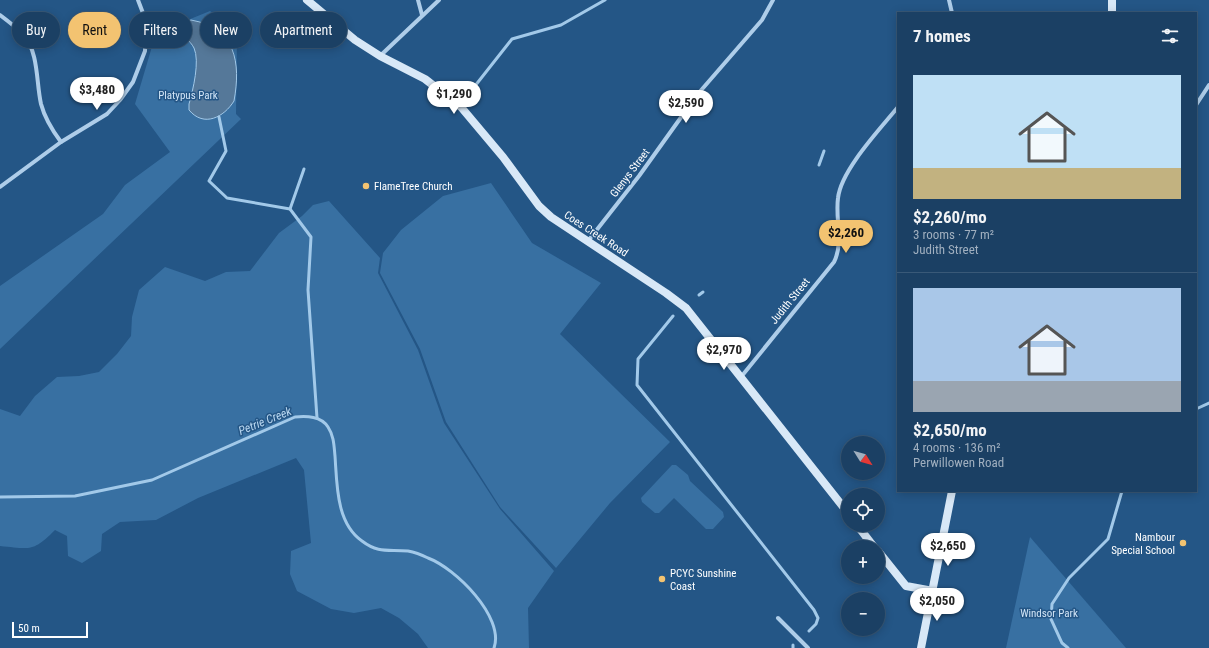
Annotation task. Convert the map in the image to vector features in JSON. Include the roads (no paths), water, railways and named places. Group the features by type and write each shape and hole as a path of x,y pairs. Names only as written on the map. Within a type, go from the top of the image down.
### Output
{"street":[{"path":"0,187 61,142 107,114 120,100 133,82 143,61 146,41 146,21 138,0"},
{"name":"Coes Creek Road","path":"307,0 339,28 380,56 425,79 461,107 490,140 539,206 558,223 678,301 698,322 841,504"},
{"path":"418,0 422,15"},
{"path":"380,56 438,0"},
{"name":"Glenys Street","path":"588,242 639,176 697,95 762,20 773,0"},
{"path":"950,0 952,12"},
{"path":"1112,0 1112,12"},
{"path":"0,15 24,36 29,44 34,56 47,122 61,142"},
{"path":"1197,103 1209,85"},
{"name":"Judith Street","path":"741,377 834,262 839,247 838,198 846,173 897,108"},
{"path":"921,648 952,492"},
{"path":"862,532 869,540"},
{"path":"885,560 906,586 933,591"},
{"path":"778,618 808,648"}],"waterway":[{"path":"471,91 512,39 561,25 605,0"},
{"path":"219,117 226,151 209,181 227,198 290,209 311,237 308,290 317,418"},
{"path":"819,165 824,151"},
{"path":"290,209 304,169"},
{"path":"699,295 703,292"},
{"path":"673,316 638,359 637,385 814,610 818,618 816,624 809,631"},
{"path":"1197,409 1209,403"},
{"name":"Petrie Creek","path":"0,497 75,496 152,480 295,417 309,417 318,419 325,423 331,434 334,445 336,479 340,502 347,524 353,533 362,541 374,548 415,553 439,563 451,572 464,583 485,609 492,622 495,636 494,648"},
{"path":"1068,648 1062,643 1051,619 1052,604 1069,578 1108,539 1122,492"}],"place":[{"name":"FlameTree Church","path":"366,186"},
{"name":"Nambour Special School","path":"1183,543"},
{"name":"PCYC Sunshine Coast","path":"662,579"}],"park label":[{"name":"Platypus Park","path":"188,95"},
{"name":"Windsor Park","path":"1049,613"}]}
